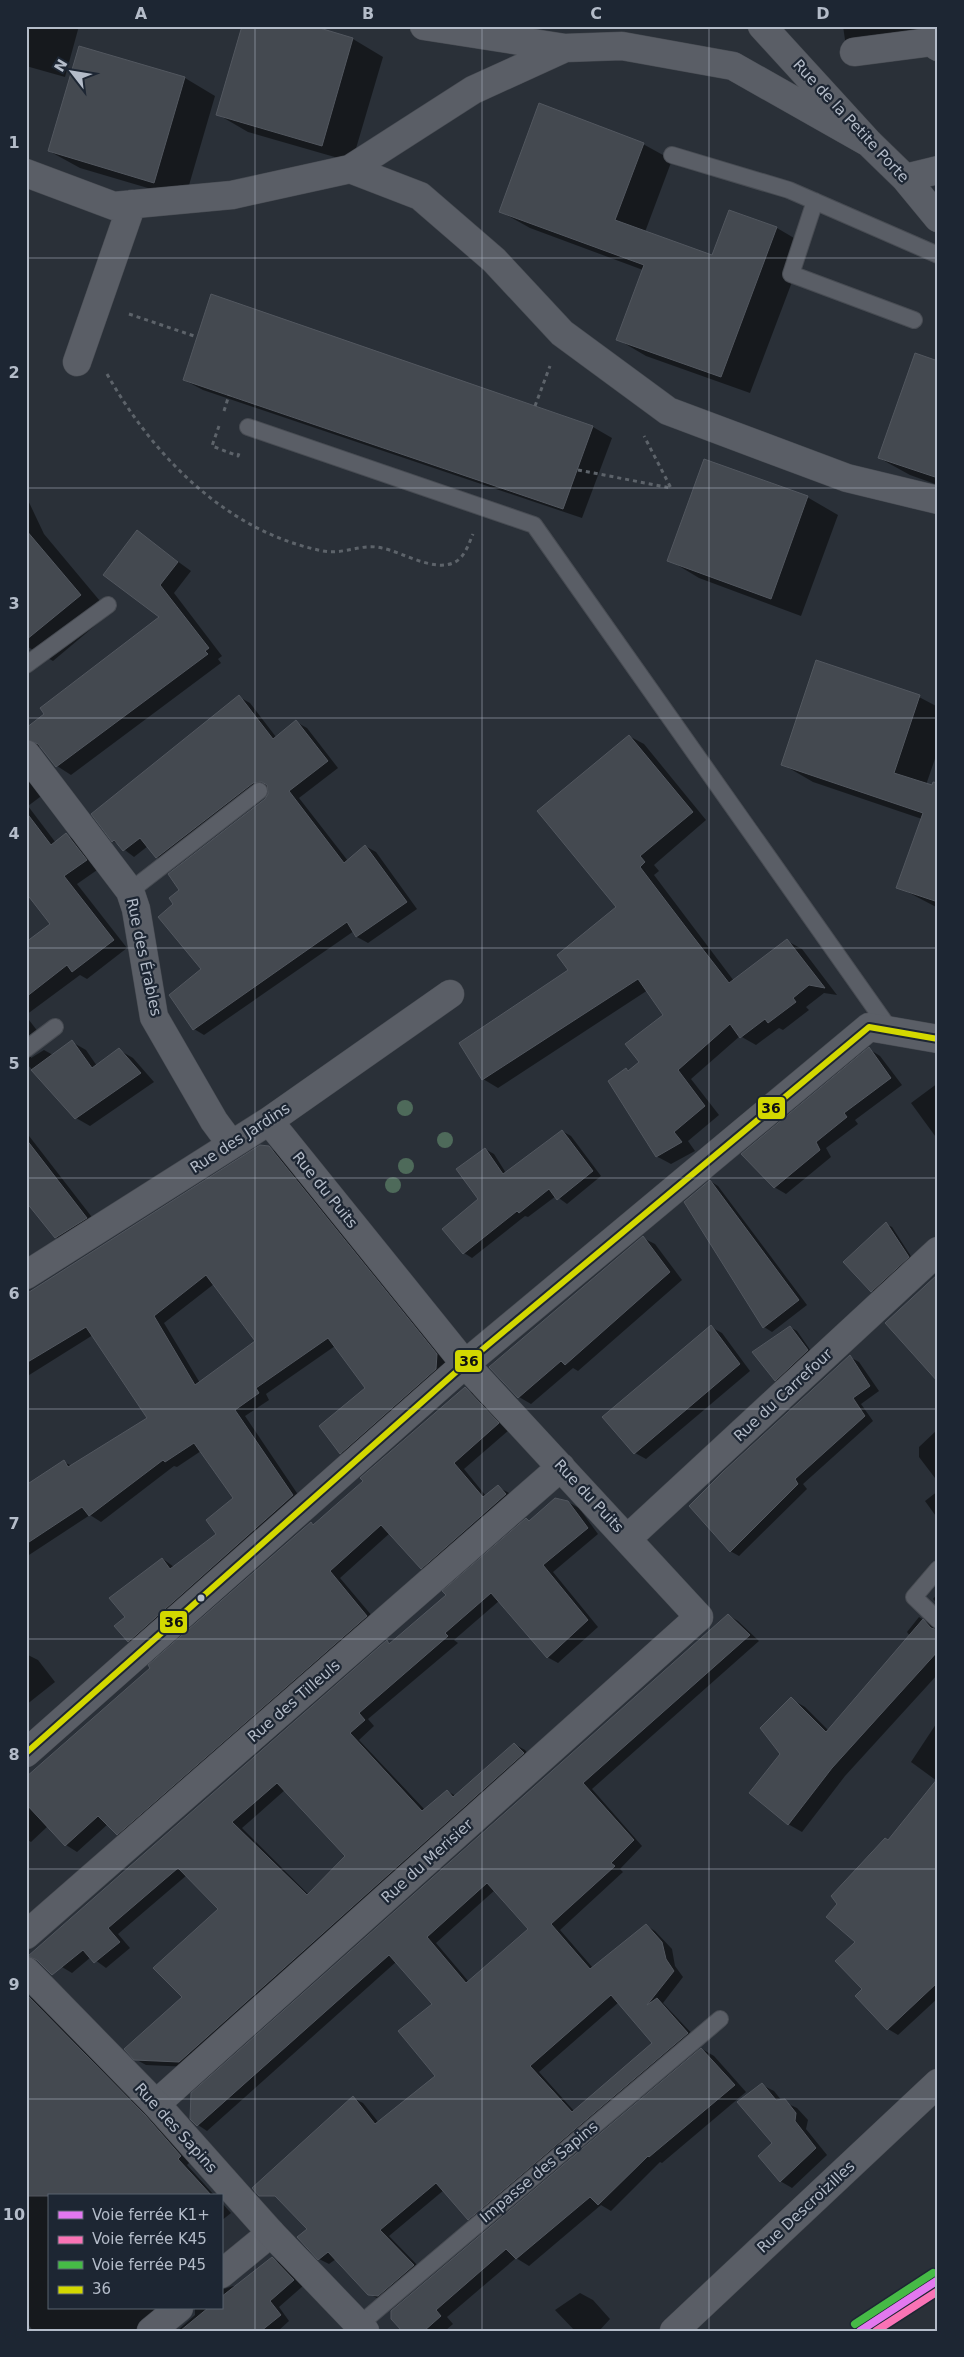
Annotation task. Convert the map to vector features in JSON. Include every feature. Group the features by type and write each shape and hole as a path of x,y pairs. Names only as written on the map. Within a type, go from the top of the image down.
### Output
{"street":[{"path":"424,26 565,48 622,46 733,66 869,143"},
{"name":"Rue de la Petite Porte","path":"762,26 869,143 905,178 938,218"},
{"path":"854,52 931,42 938,48"},
{"path":"26,173 114,206 232,195 350,169 473,90 565,48"},
{"path":"350,169 420,196 494,260 562,333 668,411 847,478 938,500"},
{"path":"905,178 938,170"},
{"path":"77,362 132,204"},
{"name":"Rue des Érables","path":"26,754 130,891 136,909 154,1017 214,1121 231,1144"},
{"name":"Rue des Jardins","path":"26,1275 269,1121 450,994"},
{"path":"26,1753 465,1364 869,1027 938,1039"},
{"name":"Rue du Puits","path":"269,1121 465,1364 628,1538 699,1617"},
{"name":"Rue du Carrefour","path":"628,1538 938,1251"},
{"name":"Rue des Tilleuls","path":"26,1935 562,1467"},
{"name":"Rue du Merisier","path":"156,2104 699,1617"},
{"name":"Rue des Sapins","path":"26,1971 156,2104 271,2233 362,2328"},
{"name":"Rue Descroizilles","path":"674,2331 938,2083"},
{"path":"222,2273 271,2233"},
{"path":"151,2331 177,2310"}],"lane":[{"path":"672,155 789,190 938,255"},
{"path":"815,201 791,274 914,320"},
{"path":"248,427 534,525 892,1031"},
{"path":"26,665 108,605"},
{"path":"130,891 259,791"},
{"path":"26,1049 55,1026"},
{"path":"938,1569 914,1597 938,1620"},
{"name":"Impasse des Sapins","path":"362,2328 720,2019"}],"path":[{"path":"99,303 197,337"},
{"path":"535,406 562,333"},
{"path":"86,336 113,384 154,445 224,508 247,524 280,539 326,552 346,551 370,545 438,565 455,562 467,549 483,507"},
{"path":"578,470 671,488 641,432"},
{"path":"212,446 238,456"}],"building":[{"path":"242,26 313,26 353,38 322,146 216,115"},
{"path":"79,46 185,77 154,183 48,151"},
{"path":"539,103 644,143 615,220 712,255 729,210 777,227 721,377 616,340 644,265 499,212"},
{"path":"211,294 593,426 563,509 183,380"},
{"path":"915,353 938,361 938,478 878,458"},
{"path":"704,459 808,496 771,599 667,561"},
{"path":"26,530 81,595 26,640"},
{"path":"137,530 178,562 160,585 209,648 205,651 208,654 56,767 38,744 26,739 26,728 44,714 40,708 159,617 103,575"},
{"path":"816,660 920,695 894,773 932,785 933,782 938,783 938,902 896,888 923,813 781,765"},
{"path":"239,695 273,739 296,720 328,761 289,791 344,863 365,845 407,902 356,937 347,922 193,1030 169,995 201,969 158,917 173,904 169,898 179,890 168,874 265,799 268,794 267,785 262,782 253,783 156,858 140,838 123,851 114,840 112,842 91,814"},
{"path":"629,735 693,812 640,856 645,862 640,867 691,934 729,983 787,939 825,988 809,985 793,998 796,1002 768,1023 765,1019 740,1038 730,1024 678,1070 705,1106 674,1132 682,1142 656,1157 608,1081 626,1068 628,1071 639,1062 625,1044 663,1015 638,979 482,1080 459,1043 568,970 557,955 616,907 537,811"},
{"path":"26,812 51,845 66,833 87,860 64,876 114,940 72,972 67,965 26,997 26,942 50,924 26,893"},
{"path":"72,1040 92,1068 119,1048 141,1073 75,1119 31,1070"},
{"path":"869,1047 891,1078 844,1113 847,1117 816,1142 820,1150 774,1188 741,1154"},
{"path":"562,1130 593,1171 557,1200 549,1189 519,1213 517,1211 463,1254 442,1229 478,1199 456,1169 485,1148 503,1174"},
{"path":"26,1139 87,1218 55,1238 26,1202"},
{"path":"260,1145 269,1146 437,1354 436,1369 340,1454 319,1426 365,1388 328,1338 256,1388 259,1393 235,1410 293,1495 128,1642 114,1626 125,1617 109,1598 162,1558 170,1569 216,1534 206,1520 233,1498 194,1443 165,1462 163,1460 89,1516 82,1507 26,1544 26,1485 64,1460 68,1467 147,1418 86,1327 26,1363 26,1294","holes":["206,1275 255,1341 195,1385 154,1316"]},
{"path":"710,1180 799,1300 763,1328 684,1202"},
{"path":"886,1222 909,1257 871,1292 843,1262"},
{"path":"643,1236 670,1272 565,1365 561,1361 518,1398 489,1367"},
{"path":"938,1274 938,1382 885,1323"},
{"path":"711,1325 740,1364 634,1454 602,1417"},
{"path":"790,1326 808,1350 775,1381 752,1352"},
{"path":"850,1355 870,1386 853,1398 865,1416 795,1479 798,1484 730,1552 689,1506 723,1472"},
{"path":"465,1387 499,1423 454,1463 483,1497 498,1485 506,1494 421,1569 381,1525 330,1571 367,1616 117,1835 98,1816 65,1846 26,1804 26,1777 150,1668 148,1665 311,1522 313,1525 363,1481 360,1478"},
{"path":"555,1498 568,1501 588,1528 543,1565 588,1620 547,1658 491,1593 445,1633 448,1636 359,1713 365,1720 350,1733 422,1811 447,1790 453,1797 514,1743 524,1753 179,2062 134,2060 124,2049 182,1997 153,1968 218,1909 178,1868 108,1928 120,1942 94,1963 83,1950 52,1975 37,1960 28,1956 387,1640 389,1644 446,1595 442,1591 526,1518 529,1521","holes":["277,1783 345,1856 307,1895 232,1822"]},
{"path":"728,1614 750,1635 583,1783 634,1840 611,1863 615,1866 551,1924 590,1969 646,1924 662,1942 666,1959 674,1971 647,2005 657,1998 688,2033 468,2220 436,2183 380,2230 414,2265 378,2296 368,2295 328,2252 318,2260 297,2237 307,2229 275,2196 259,2196 252,2188 353,2096 375,2124 435,2076 398,2031 432,2004 389,1955 197,2126 190,2119 191,2093","holes":["487,1883 528,1929 466,1983 427,1937","611,1995 652,2043 572,2112 530,2066"]},
{"path":"923,1619 931,1628 938,1630 938,1651 832,1768 788,1825 749,1793 780,1754 760,1728 791,1697 826,1732"},
{"path":"938,1778 938,1982 887,2030 855,1996 862,1989 835,1961 855,1942 826,1917 837,1904 831,1896 885,1838 888,1840"},
{"path":"26,1994 145,2115 181,2156 178,2159 210,2194 48,2194 48,2196 26,2196"},
{"path":"701,2048 735,2085 648,2156 598,2205 590,2197 516,2259 506,2249 436,2310 441,2316 424,2331 402,2331 391,2319 391,2311"},
{"path":"762,2083 776,2100 785,2099 796,2113 795,2121 816,2148 780,2182 758,2156 772,2143 737,2102"},
{"path":"272,2257 294,2280 270,2301 281,2315 261,2331 180,2331 206,2310 222,2310 222,2296"}],"rail line":[{"name":"P45","path":"855,2324 933,2273"},
{"name":"K1+","path":"860,2331 938,2280"},
{"name":"K45","path":"876,2331 938,2291"}],"transit line":[{"name":"36","path":"26,1753 465,1364 869,1027 938,1039"}]}
